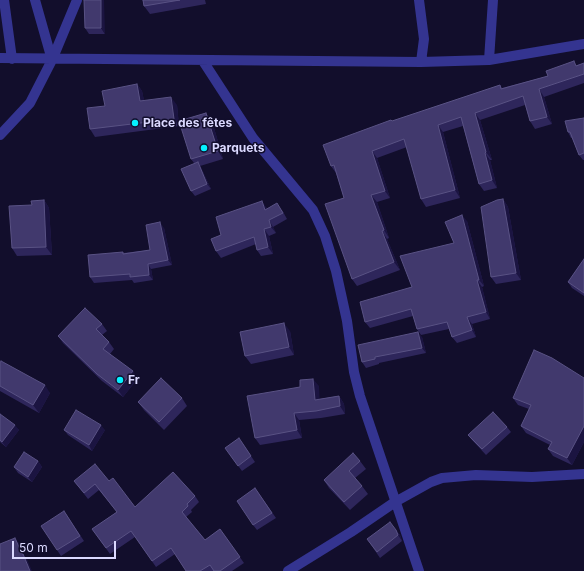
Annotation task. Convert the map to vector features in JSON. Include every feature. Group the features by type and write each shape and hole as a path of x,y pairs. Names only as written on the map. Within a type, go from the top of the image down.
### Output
{"street":[{"path":"4,0 12,59"},
{"path":"35,0 52,60"},
{"path":"0,135 30,103 52,60 77,0"},
{"path":"419,0 424,39 421,62"},
{"path":"489,60 493,0"},
{"path":"0,58 52,60 421,62 489,60 584,44"},
{"path":"203,61 253,138 313,210 325,236 336,271 347,321 354,372 360,396 395,502 420,571"},
{"path":"288,571 351,532 395,502 431,482 442,478 464,476 524,477 584,474"}],"building":[{"path":"84,0 101,0 101,28 85,28"},
{"path":"143,0 180,0 144,6"},
{"path":"574,61 576,66 584,63 584,74 539,89 547,117 530,121 523,96 475,113 492,180 479,184 461,117 438,125 455,190 421,199 404,139 372,151 385,191 371,195 384,230 382,231 394,262 352,279 325,204 344,198 334,165 331,166 323,145 391,120 392,121 500,85 501,89 548,76 546,71"},
{"path":"137,84 140,101 171,97 174,119 90,129 87,108 105,106 102,91"},
{"path":"206,113 218,151 191,159 179,121"},
{"path":"584,118 584,153 579,155 570,132 568,132 565,121"},
{"path":"198,162 207,184 191,191 181,169"},
{"path":"503,199 516,273 491,277 481,207"},
{"path":"44,200 46,247 12,248 9,206 32,205 31,201"},
{"path":"262,201 265,210 277,203 283,213 269,220 271,227 264,229 268,247 257,250 254,237 216,251 211,239 221,235 216,217"},
{"path":"462,215 486,312 467,317 472,330 452,337 447,322 417,329 411,309 365,322 360,302 412,287 400,256 454,243 445,222"},
{"path":"160,222 168,260 148,264 149,275 130,277 130,274 90,277 88,255 123,252 123,254 150,250 146,225"},
{"path":"584,259 584,293 568,282"},
{"path":"85,308 102,324 96,329 109,342 103,349 133,371 118,390 97,374 58,336"},
{"path":"284,323 289,347 245,356 240,332"},
{"path":"418,332 422,348 375,357 375,359 362,362 358,345"},
{"path":"534,350 552,358 584,378 584,426 567,458 548,449 552,442 521,426 531,405 513,398"},
{"path":"1,361 45,385 33,405 0,386"},
{"path":"161,378 182,398 159,422 138,402"},
{"path":"313,379 315,400 339,396 340,406 316,411 294,413 297,430 255,438 247,396 300,387 300,380"},
{"path":"76,410 101,425 89,445 64,430"},
{"path":"493,412 507,427 482,449 468,435"},
{"path":"0,414 15,425 2,442 0,440"},
{"path":"239,438 251,456 238,466 225,448"},
{"path":"24,452 38,461 28,477 14,467"},
{"path":"353,453 360,461 349,471 362,486 344,502 324,480"},
{"path":"95,464 109,481 113,478 135,507 173,472 195,496 182,512 205,540 220,529 240,557 220,571 214,571 210,565 200,571 186,571 171,548 152,561 131,531 106,548 92,529 117,512 95,484 84,493 74,481"},
{"path":"255,488 272,513 253,525 237,501"},
{"path":"64,511 80,536 57,550 41,526"},
{"path":"390,522 398,535 377,552 367,539"},
{"path":"15,538 30,571 0,571 0,544"}],"place":[{"name":"Place des fêtes","path":"135,123"},
{"name":"Parquets","path":"204,148"},
{"name":"Fr","path":"120,380"}]}
